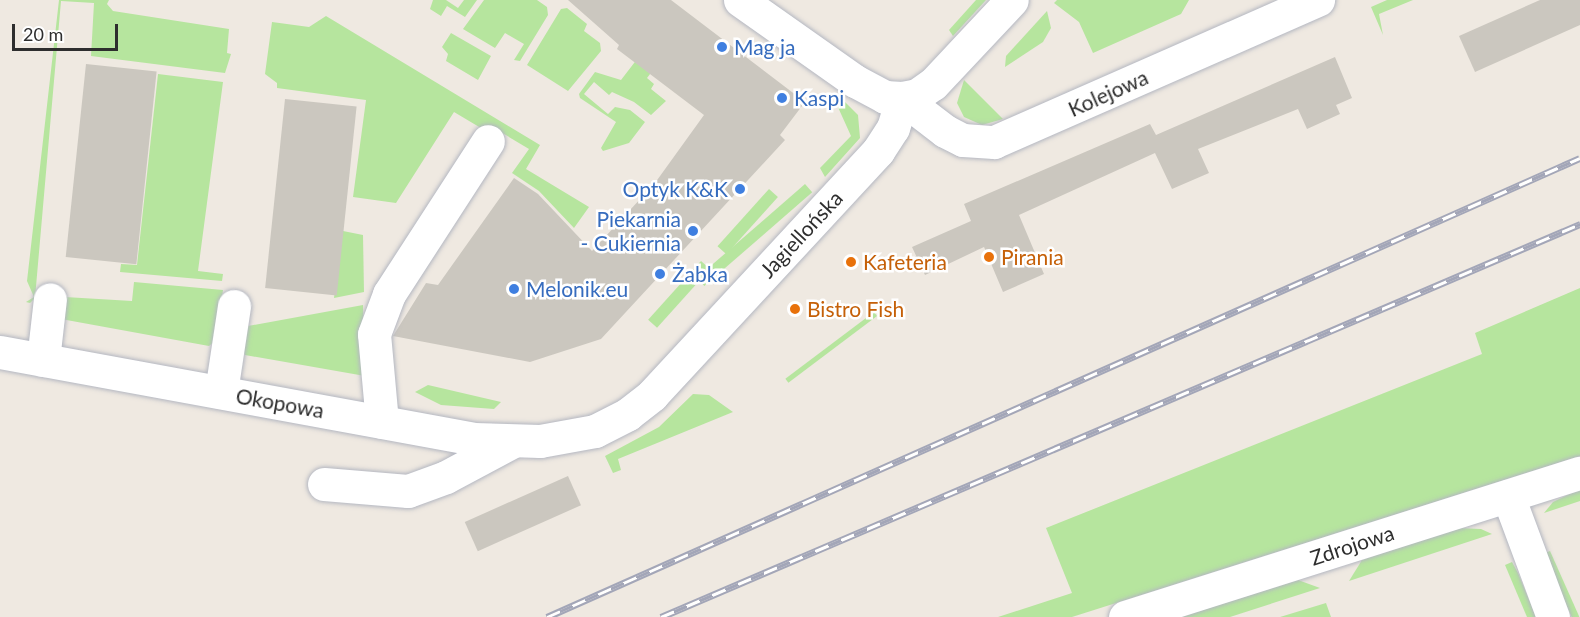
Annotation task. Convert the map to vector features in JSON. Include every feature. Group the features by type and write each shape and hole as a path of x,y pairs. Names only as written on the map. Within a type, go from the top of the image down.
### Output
{"street":[{"path":"740,0 865,87 885,97 903,98 933,84 1012,0"},
{"name":"Kolejowa","path":"903,98 945,131 978,143 994,142 1318,0"},
{"name":"Jagiellońska","path":"561,438 594,430 628,414 652,395 878,151 893,128 903,98"},
{"path":"382,422 374,334 389,294 488,141"},
{"path":"43,360 50,299"},
{"path":"221,392 234,306"},
{"name":"Okopowa","path":"0,352 473,439 513,441 561,438"},
{"path":"324,484 408,491 446,477 513,441"},
{"name":"Zdrojowa","path":"1125,617 1580,473"},
{"path":"1508,496 1553,617"}],"green space":[{"path":"59,0 109,0 107,4 113,11 229,29 227,53 231,54 225,73 91,56 94,3 61,1 35,298 30,303 26,302 34,297 27,281"},
{"path":"433,0 446,0 458,8 464,0 477,0 465,17 447,6 441,16 430,9"},
{"path":"484,0 537,0 547,7 548,15 520,61 514,60 524,44 505,33 495,48 463,29"},
{"path":"976,0 986,0 953,36 949,30"},
{"path":"1057,0 1189,0 1181,14 1093,53 1079,22 1054,3"},
{"path":"1387,0 1413,0 1379,14 1383,35 1371,7"},
{"path":"567,8 587,24 584,31 600,43 601,51 568,91 527,65 561,9"},
{"path":"1047,11 1051,28 1043,42 1005,67 1006,56"},
{"path":"326,16 540,145 526,169 589,207 574,228 539,191 512,173 529,149 499,131 496,137 454,112 396,203 353,197 366,100 277,88 277,83 265,74 272,22 309,27"},
{"path":"451,33 491,56 478,80 446,61 448,54 442,47"},
{"path":"641,54 656,66 647,78 654,84 651,89 666,101 651,115 634,102 612,92 609,95 594,82 584,94 608,114 615,107 630,110 645,122 629,143 603,151 601,148 616,122 580,98 579,94 595,72 621,80"},
{"path":"158,74 223,82 198,271 223,274 222,281 120,272 121,264 137,265"},
{"path":"964,80 1003,119 982,125 964,117 957,103"},
{"path":"842,99 858,115 860,138 825,177 820,168 851,136 837,105"},
{"path":"805,184 812,192 704,286 697,278"},
{"path":"769,189 778,197 726,254 717,246"},
{"path":"343,231 363,235 364,292 334,298"},
{"path":"701,261 710,269 657,328 648,320"},
{"path":"134,282 223,290 216,340 209,346 61,319 65,297 132,301"},
{"path":"1580,288 1580,456 1072,617 998,617 1072,593 1046,528 1482,354 1475,333"},
{"path":"363,305 365,376 245,355 241,346 243,327"},
{"path":"874,312 877,316 788,383 785,379"},
{"path":"428,385 501,402 494,409 441,405 415,392"},
{"path":"693,394 709,395 733,412 618,459 621,470 613,473 605,456 659,427"},
{"path":"1580,489 1580,501 1544,513 1553,502"},
{"path":"1458,528 1481,529 1492,534 1349,581 1362,560"},
{"path":"1550,551 1579,617 1572,617 1544,554"},
{"path":"1512,562 1536,617 1527,617 1505,565"},
{"path":"1298,580 1320,588 1230,617 1180,617"},
{"path":"1326,603 1331,617 1280,617"}],"building":[{"path":"568,0 671,0 805,102 780,135 785,140 601,339 530,362 393,336 426,283 438,285 514,178 538,194 592,251 655,183 704,115 617,49 619,45"},
{"path":"1540,0 1580,0 1580,25 1475,72 1459,36"},
{"path":"1335,57 1352,98 1336,105 1340,114 1307,129 1298,109 1198,149 1209,173 1172,189 1155,153 1019,215 1044,274 1003,292 984,247 925,275 912,247 971,221 964,204 1150,124 1156,135"},
{"path":"86,64 157,71 136,264 66,257"},
{"path":"285,99 357,107 337,295 265,288"},
{"path":"568,476 581,505 478,551 465,522"}],"railway":[{"path":"547,617 1580,158"},
{"path":"661,617 1580,224"}],"place":[{"name":"Mag ja","path":"722,47"},
{"name":"Kaspi","path":"782,98"},
{"name":"Optyk K&K","path":"740,189"},
{"name":"Piekarnia - Cukiernia","path":"693,231"},
{"name":"Pirania","path":"989,257"},
{"name":"Kafeteria","path":"851,262"},
{"name":"Żabka","path":"660,274"},
{"name":"Melonik.eu","path":"514,289"},
{"name":"Bistro Fish","path":"795,309"}]}
